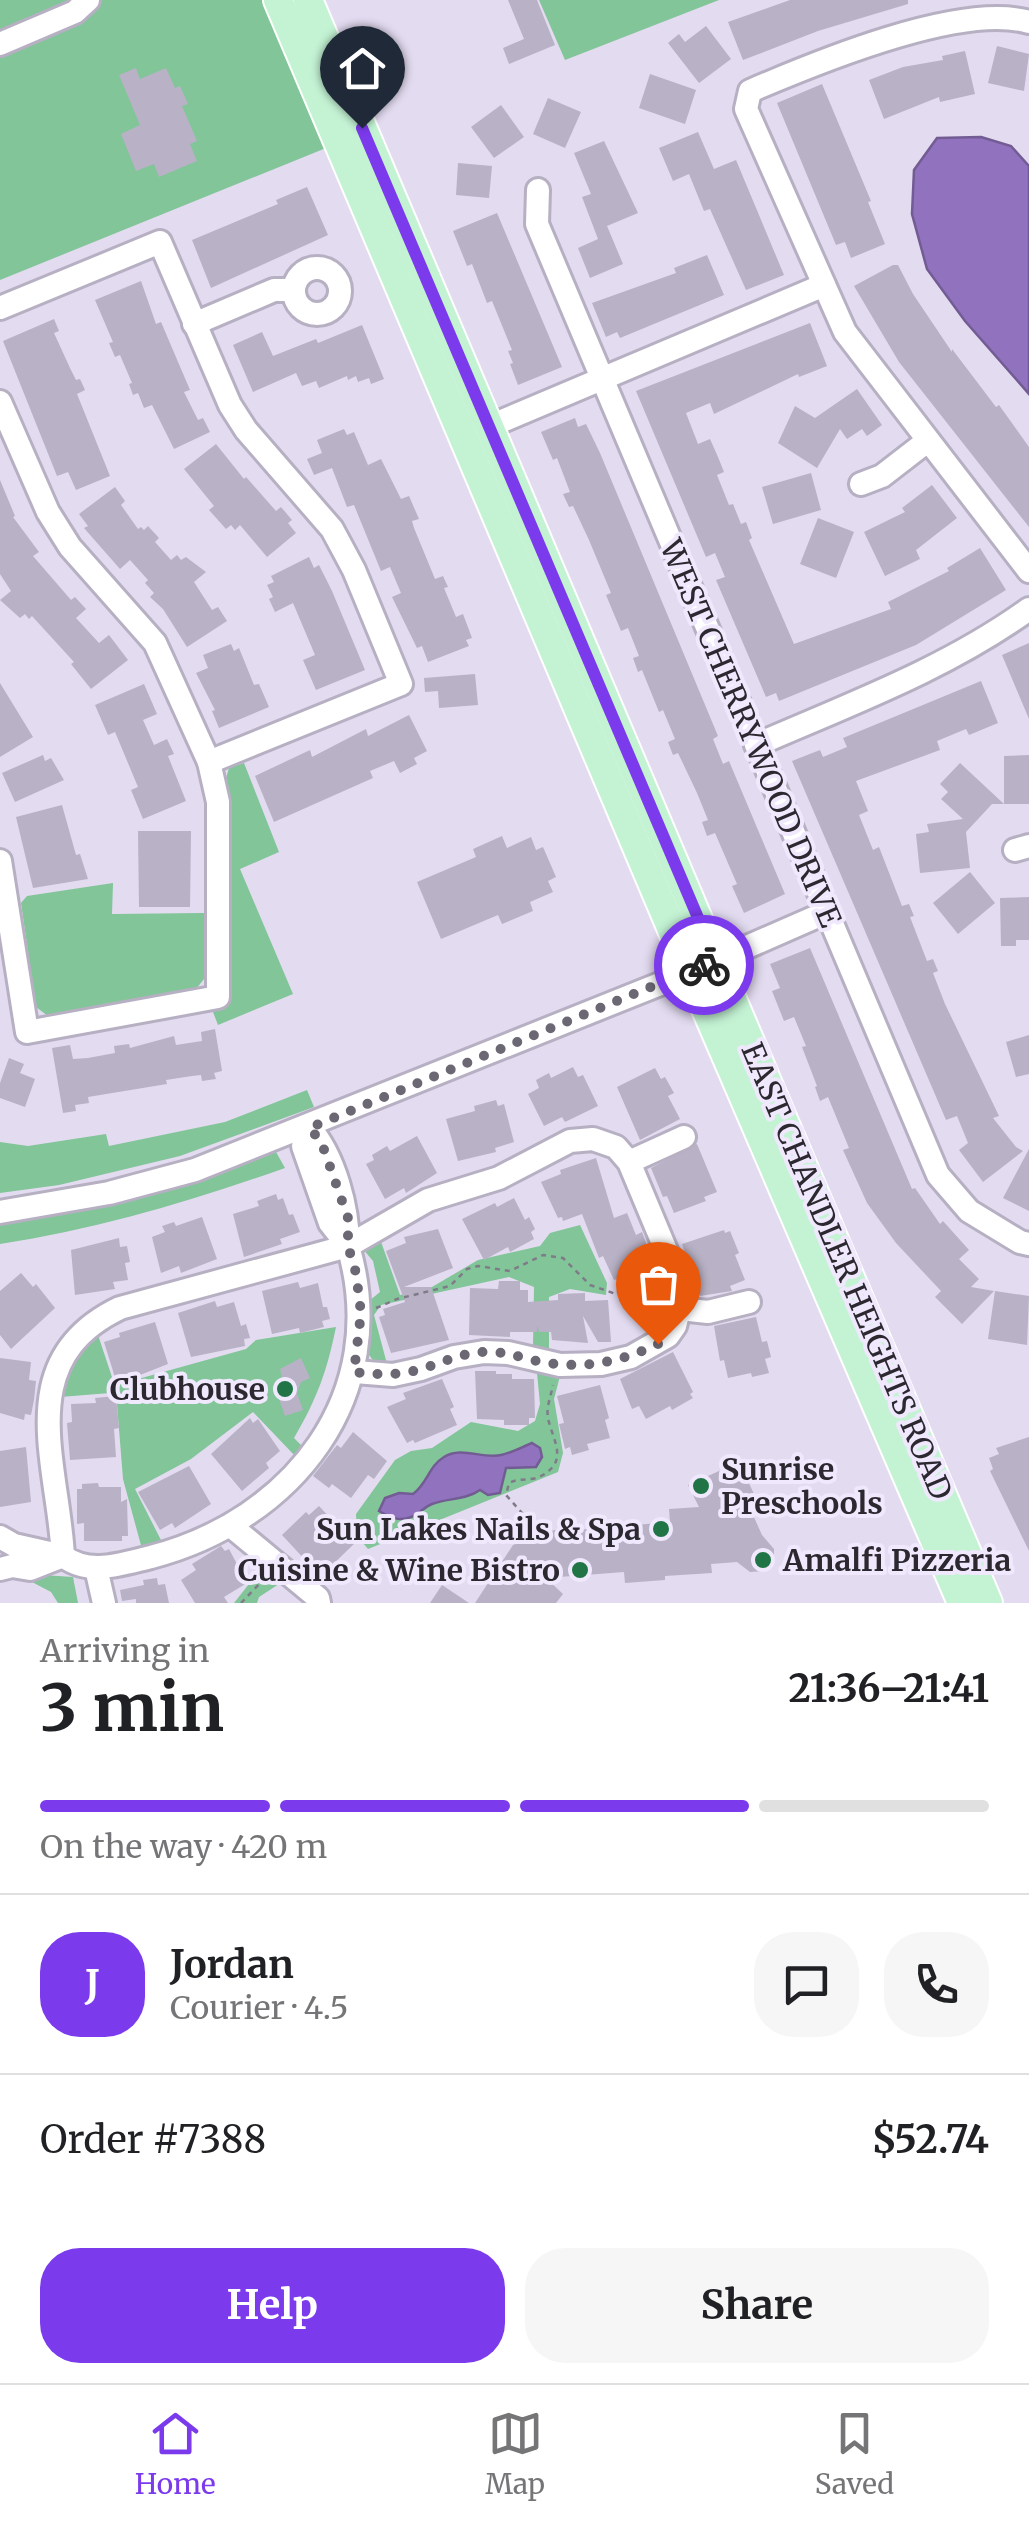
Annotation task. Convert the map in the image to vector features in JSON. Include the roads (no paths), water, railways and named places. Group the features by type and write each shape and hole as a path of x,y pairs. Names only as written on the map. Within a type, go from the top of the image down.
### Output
{"main road":[{"name":"EAST CHANDLER HEIGHTS ROAD","path":"278,0 476,432 876,1374 962,1603"},
{"name":"EAST CHANDLER HEIGHTS ROAD","path":"308,0 476,432"},
{"name":"EAST CHANDLER HEIGHTS ROAD","path":"876,1374 988,1603"}],"street":[{"path":"0,44 76,12 88,0"},
{"path":"1029,22 1015,18 972,18 935,26 810,66 750,90 746,109 845,332 1029,571"},
{"name":"WEST CHERRYWOOD DRIVE","path":"538,190 537,224 938,1174 970,1211 1020,1250"},
{"path":"0,308 160,242 237,418 318,509 344,549 400,684 209,762"},
{"path":"476,432 824,285"},
{"path":"194,324 274,290 294,290"},
{"path":"0,402 53,521 70,547 155,644 209,762 218,812 218,996 27,1032 5,927 0,862"},
{"path":"861,484 882,476 926,442"},
{"path":"756,745 941,665 1029,609"},
{"path":"0,1212 110,1193 195,1170 309,1128 827,912"},
{"path":"309,1128 302,1146 333,1204 330,1223 348,1246 361,1313 354,1372 318,1447 298,1473 248,1516 180,1549 96,1568 76,1566 63,1556 48,1432 49,1402 57,1369 70,1342 95,1320 120,1308 348,1246 428,1200 499,1178 570,1141 593,1139 616,1146 629,1162 675,1272 682,1299 675,1326 668,1336 631,1357 601,1364 555,1364 508,1353 484,1352 454,1356 393,1375 354,1372"},
{"path":"629,1162 684,1137"},
{"path":"680,1309 708,1312 750,1302"},
{"path":"231,1526 320,1603"},
{"path":"7,1554 30,1568 63,1556"},
{"path":"96,1568 104,1603"}],"place":[{"name":"Clubhouse","path":"285,1389"},
{"name":"Sunrise Preschools","path":"701,1486"},
{"name":"Sun Lakes Nails & Spa","path":"661,1529"},
{"name":"Amalfi Pizzeria","path":"763,1560"},
{"name":"Cuisine & Wine Bistro","path":"580,1570"}]}
